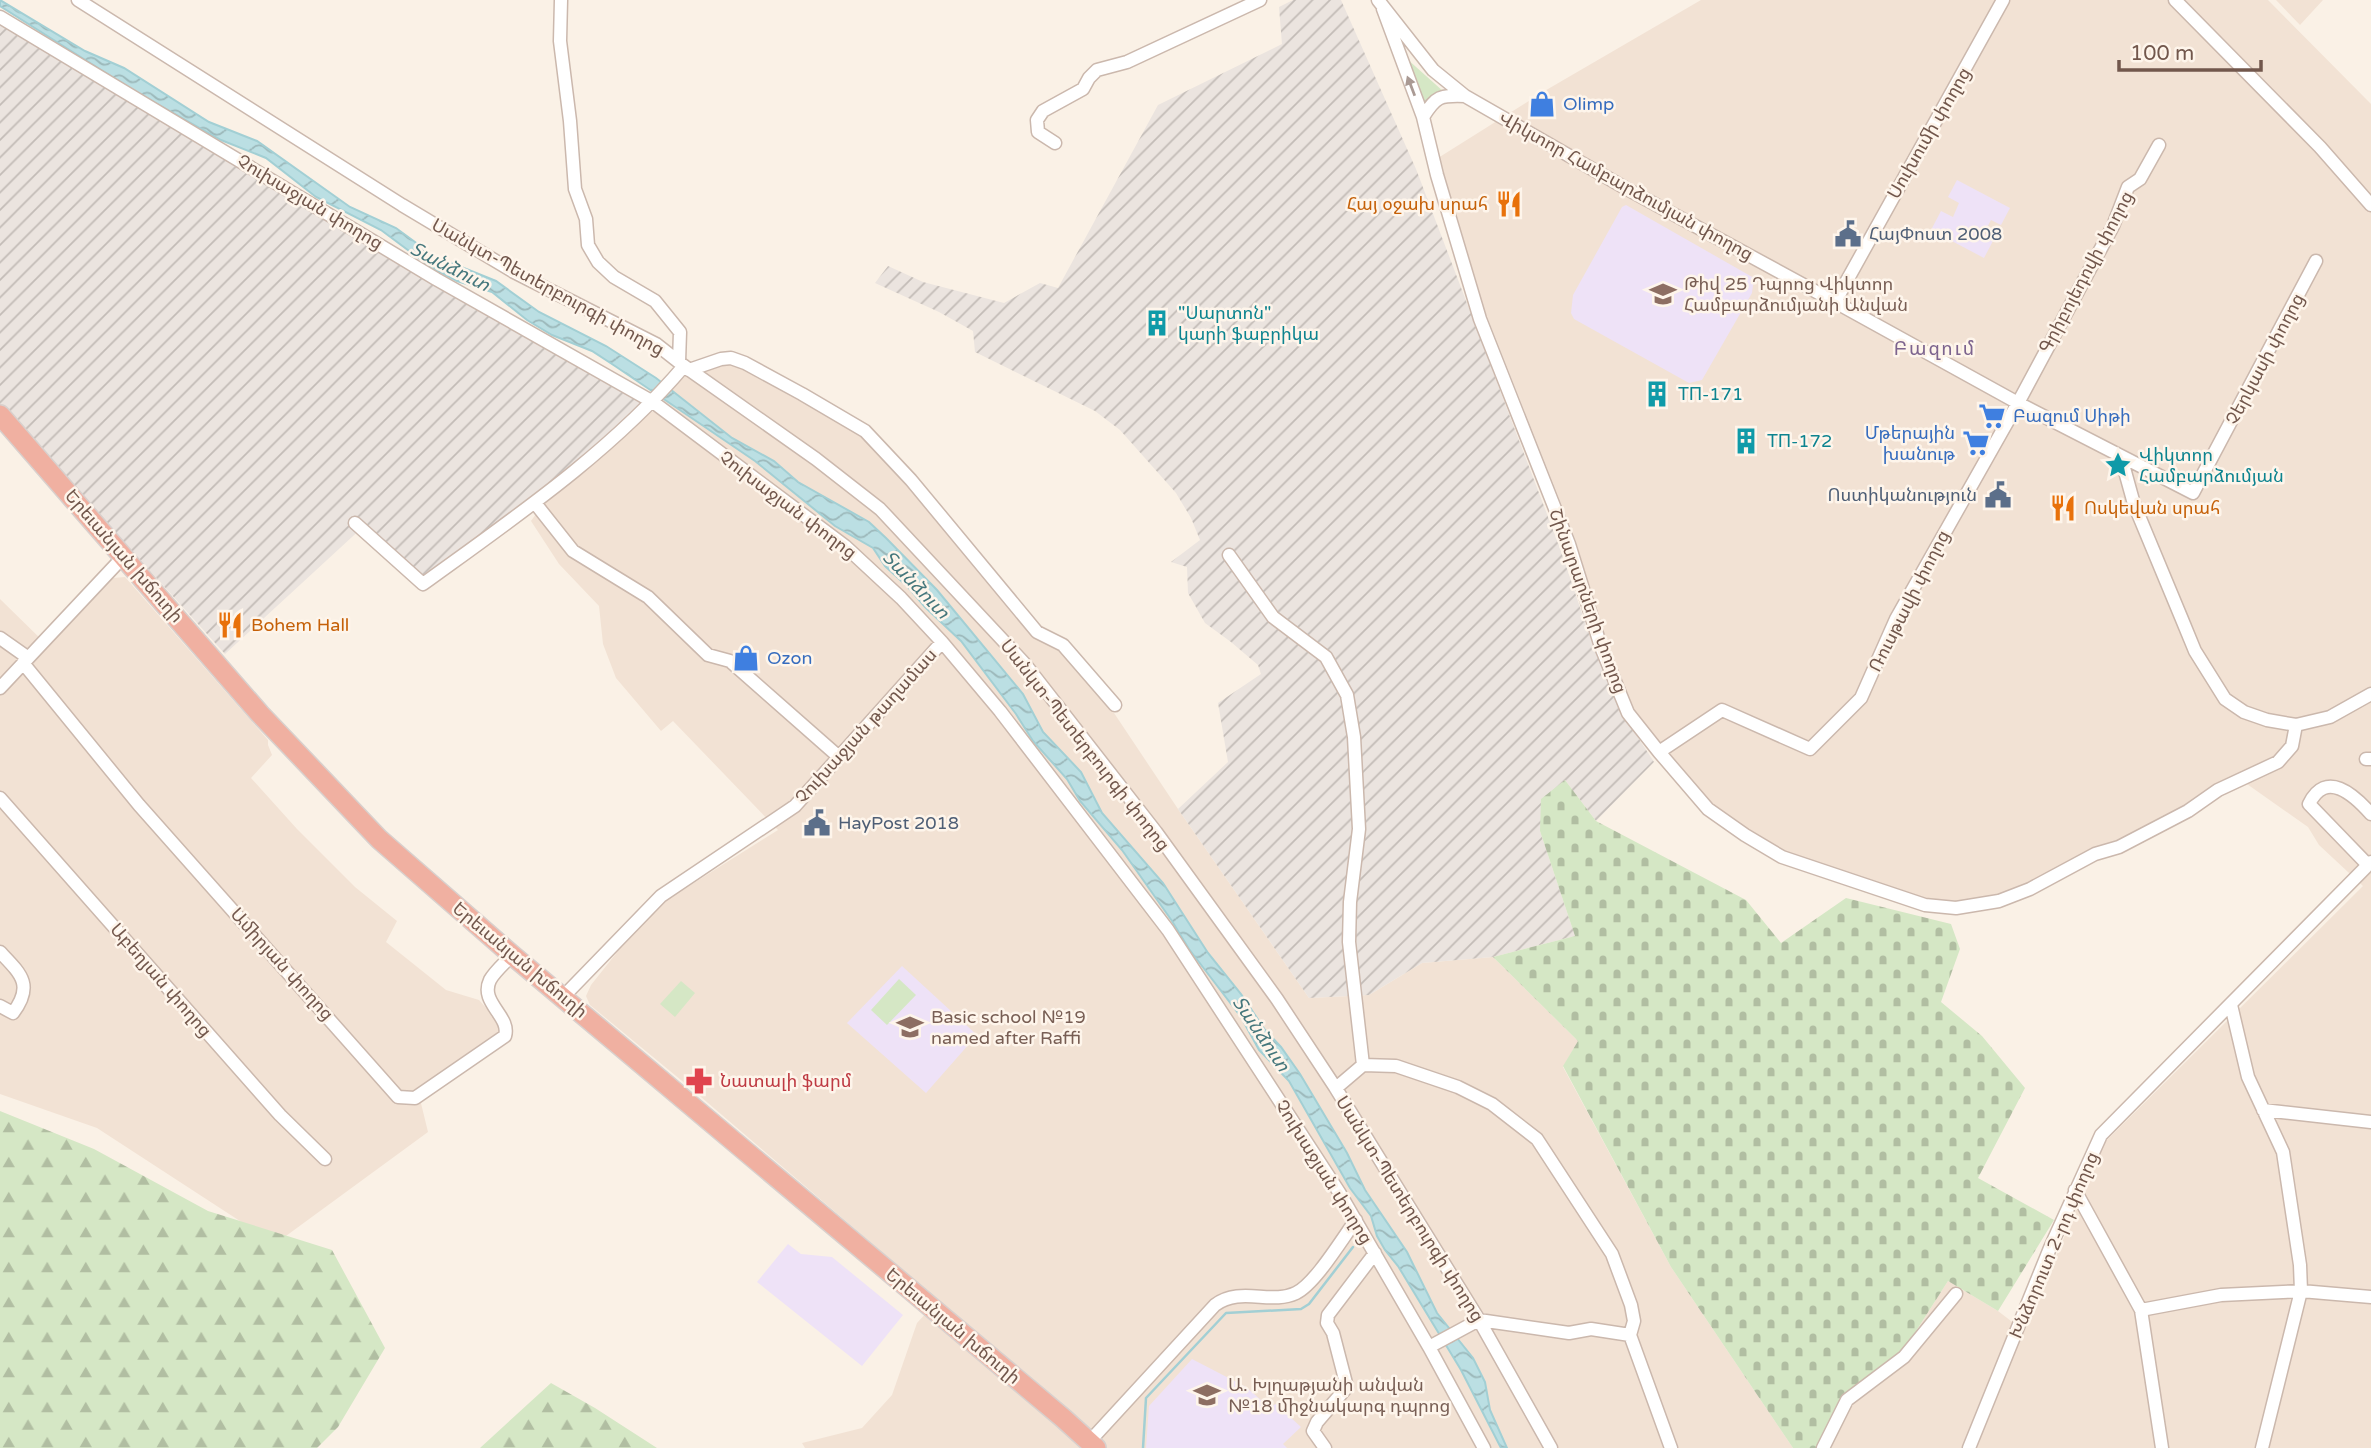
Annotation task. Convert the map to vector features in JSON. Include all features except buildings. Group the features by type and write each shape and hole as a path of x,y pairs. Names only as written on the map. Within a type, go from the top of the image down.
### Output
{"highway":[{"name":"Երեւանյան խճուղի","path":"0,415 319,778 379,839 512,955 1093,1445"}],"street":[{"name":"Սանկտ-Պետերբուրգի փողոց","path":"78,0 402,205 514,272 656,344 816,459 880,509 1026,664 1164,844 1277,999 1336,1088 1479,1320 1551,1448"},
{"path":"561,0 560,41 575,189 586,219 588,245 598,262 614,277 655,301 680,332 684,366"},
{"path":"1055,143 1038,132 1037,120 1043,111 1083,89 1097,70 1128,62 1260,0"},
{"name":"Սուխումի փողոց","path":"1835,303 2003,0"},
{"path":"2175,0 2320,147 2371,205"},
{"name":"Վիկտոր Համբարձումյան փողոց","path":"1380,5 1433,70 1465,96 1645,199 2018,403 2193,493"},
{"name":"Շինարարների փողոց","path":"1380,5 1423,117 1437,175 1480,319 1569,544 1601,647 1628,712 1709,809 1782,857 1925,905 1956,908 1999,901 2030,889 2095,853 2119,847 2188,811 2218,790 2278,762 2292,746 2296,725"},
{"name":"Չուխաջյան փողոց","path":"0,17 436,279 655,400 845,546 901,598 942,642 1045,766 1168,930 1356,1220 1432,1345 1484,1448"},
{"path":"1423,117 1432,102 1439,97 1465,96"},
{"name":"Գրիբոյեդովի փողոց","path":"2018,403 2113,226 2128,187 2140,179 2159,145"},
{"name":"Չերկասի փողոց","path":"2193,493 2316,261"},
{"path":"355,523 423,584 535,503 655,400 684,366 731,358 802,394 865,431 911,480 1037,632 1063,645 1115,705"},
{"name":"Ռուսթավի փողոց","path":"1659,752 1721,710 1810,749 1861,698 1896,619 2018,403"},
{"path":"2121,457 2134,504 2195,651 2225,699 2244,712 2267,720 2296,725 2330,717 2371,694"},
{"path":"535,503 573,551 648,597 708,655 730,661 839,757"},
{"path":"1229,555 1273,617 1326,657 1346,695 1354,737 1359,829 1350,902 1349,942 1363,1065"},
{"path":"0,688 124,556"},
{"name":"Ամիրյան փողոց","path":"0,638 25,660 139,805 398,1097 415,1098 505,1036 505,1026 492,1007 487,990 491,980 512,955"},
{"name":"Չուխաջյան թաղամաս","path":"563,997 661,896 795,806 942,642"},
{"path":"2369,863 2309,804 2319,791 2332,787 2343,788 2355,796 2371,814"},
{"name":"Աբեղյան փողոց","path":"0,798 280,1115 325,1159"},
{"name":"Խնձորուտ 2-րդ փողոց","path":"1969,1448 2075,1190 2101,1135 2369,863"},
{"path":"0,952 24,982 25,995 13,1013 0,1006"},
{"path":"2231,1005 2248,1077 2283,1152 2300,1265 2301,1291 2262,1448"},
{"path":"1336,1088 1363,1065 1396,1066 1458,1087 1492,1104 1537,1139 1612,1254 1631,1305 1633,1321 1630,1335 1671,1448"},
{"path":"2263,1110 2371,1122"},
{"path":"2075,1190 2141,1310 2162,1448"},
{"path":"1093,1445 1215,1306 1229,1297 1297,1293 1311,1282 1356,1220"},
{"path":"1325,1448 1313,1431 1317,1422 1347,1387 1333,1333 1327,1323 1328,1315 1375,1253"},
{"path":"2141,1310 2221,1295 2301,1291 2371,1297"},
{"path":"1824,1448 1847,1400 1905,1357 1956,1294"},
{"path":"1432,1345 1479,1320 1569,1333 1591,1329 1630,1335"}],"shaded area":[{"path":"1293,0 1341,0 1416,169 1561,551 1592,643 1620,710 1654,762 1596,821 1565,780 1540,831 1575,936 1493,957 1422,963 1369,995 1309,998 1178,809 1228,762 1218,703 1261,674 1258,665 1205,623 1188,593 1187,567 1171,562 1200,540 1176,493 1120,430 1095,411 975,352 973,331 939,312 875,283 888,266 923,282 1004,303 1040,283 1058,288 1158,105 1282,44 1279,7"},
{"path":"1701,0 2268,0 2371,104 2371,1448 1819,1448 1842,1398 1902,1353 1948,1281 1998,1311 2024,1331 2105,1142 2363,886 2319,845 2308,827 2237,777 2119,844 2029,884 1996,897 1956,903 1926,900 1785,852 1748,830 1715,807 1634,711 1606,644 1576,541 1466,263 1438,158 1548,89"},
{"path":"2276,0 2323,0 2300,25"},
{"path":"0,23 644,402 532,500 422,577 365,525 225,654 0,404"},
{"path":"1957,180 2010,208 2001,225 1991,220 1984,233 1994,239 1984,258 1931,230 1941,211 1953,217 1959,203 1948,197"},
{"name":"Թիվ 25 Դպրոց Վիկտոր Համբարձումյանի Անվան","path":"1626,205 1754,278 1752,293 1702,380 1689,383 1574,319 1571,313 1573,295 1622,207"},
{"path":"728,364 744,368 861,435 887,461 1033,634 1061,648 1110,707 1309,998 1369,995 1422,963 1493,957 1578,1041 1563,1067 1671,1267 1793,1448 805,1448 802,1443 862,1428 892,1395 917,1323 938,1300 590,1005 586,996 591,985 662,903 778,830 673,721 661,731 616,678 603,644 599,606 559,564 531,521 548,497 646,414 655,411 681,378 709,365"},
{"path":"125,577 268,740 272,755 251,778 355,887 397,921 386,942 446,990 479,1000 497,1020 503,1032 418,1091 428,1132 275,1244 97,1128 0,1094 0,599 48,646 113,578"},
{"name":"Basic school №19 named after Raffi","path":"902,966 977,1035 926,1093 847,1023"},
{"path":"788,1244 801,1254 832,1257 903,1315 862,1366 757,1282"},
{"name":"Ա. Խլղաթյանի անվան №18 միջնակարգ դպրոց","path":"1192,1359 1246,1387 1269,1407 1276,1404 1301,1427 1283,1444 1287,1448 1146,1448 1149,1406"}],"green space":[{"path":"1406,58 1444,92 1423,108"},
{"path":"1565,780 1596,821 1746,900 1781,943 1846,898 1951,924 1960,949 1941,1002 1982,1036 2025,1088 1978,1178 2054,1220 1998,1311 1948,1281 1902,1353 1842,1398 1819,1448 1793,1448 1671,1267 1563,1066 1578,1041 1493,957 1575,936 1540,831 1541,799"},
{"path":"899,979 916,995 887,1025 871,1010"},
{"path":"681,981 695,993 675,1017 660,1004"},
{"path":"0,1111 94,1149 208,1211 332,1250 385,1348 338,1427 317,1448 0,1448"},
{"path":"551,1383 595,1408 657,1448 480,1448"}],"water":[{"name":"Տանձուտ","path":"0,0 85,51 124,68 209,122 257,141 350,207 396,228 434,256 496,281 539,312 606,346 656,378 732,438 774,461 798,482 869,522 886,538 937,590 1023,694 1043,732 1081,772 1102,813 1163,883 1208,953 1300,1074 1347,1153 1365,1190 1407,1252 1437,1313 1473,1358 1485,1382 1490,1410 1507,1448 1501,1448 1461,1370 1398,1266 1385,1250 1371,1216 1350,1188 1289,1081 1259,1050 1241,1017 1189,949 1122,850 1080,801 1067,779 1033,741 961,641 885,566 873,548 835,526 755,461 592,351 552,335 527,320 492,292 457,281 432,268 381,230 316,197 266,158 221,140 136,92 0,6"}],"waterway":[{"path":"1143,1448 1146,1398 1226,1313 1301,1309 1309,1304 1353,1247"}],"place":[{"name":"Olimp","path":"1542,104"},
{"name":"Հայ օջախ սրահ","path":"1509,204"},
{"name":"ՀայՓոստ 2008","path":"1848,234"},
{"name":"Թիվ 25 Դպրոց Վիկտոր Համբարձումյանի Անվան","path":"1663,294"},
{"name":"\"Սարտոն\" կարի ֆաբրիկա","path":"1157,323"},
{"name":"ТП-171","path":"1657,394"},
{"name":"Բազում Սիթի","path":"1992,416"},
{"name":"ТП-172","path":"1746,441"},
{"name":"Մթերային խանութ","path":"1976,443"},
{"name":"Վիկտոր Համբարձումյան","path":"2118,465"},
{"name":"Ոստիկանություն","path":"1998,495"},
{"name":"Ոսկեվան սրահ","path":"2063,508"},
{"name":"Bohem Hall","path":"230,625"},
{"name":"Ozon","path":"746,658"},
{"name":"HayPost 2018","path":"817,823"},
{"name":"Basic school №19 named after Raffi","path":"910,1027"},
{"name":"Նատալի ֆարմ","path":"699,1081"},
{"name":"Ա. Խլղաթյանի անվան №18 միջնակարգ դպրոց","path":"1207,1395"}],"district":[{"name":"Բազում","path":"1935,349"}]}
